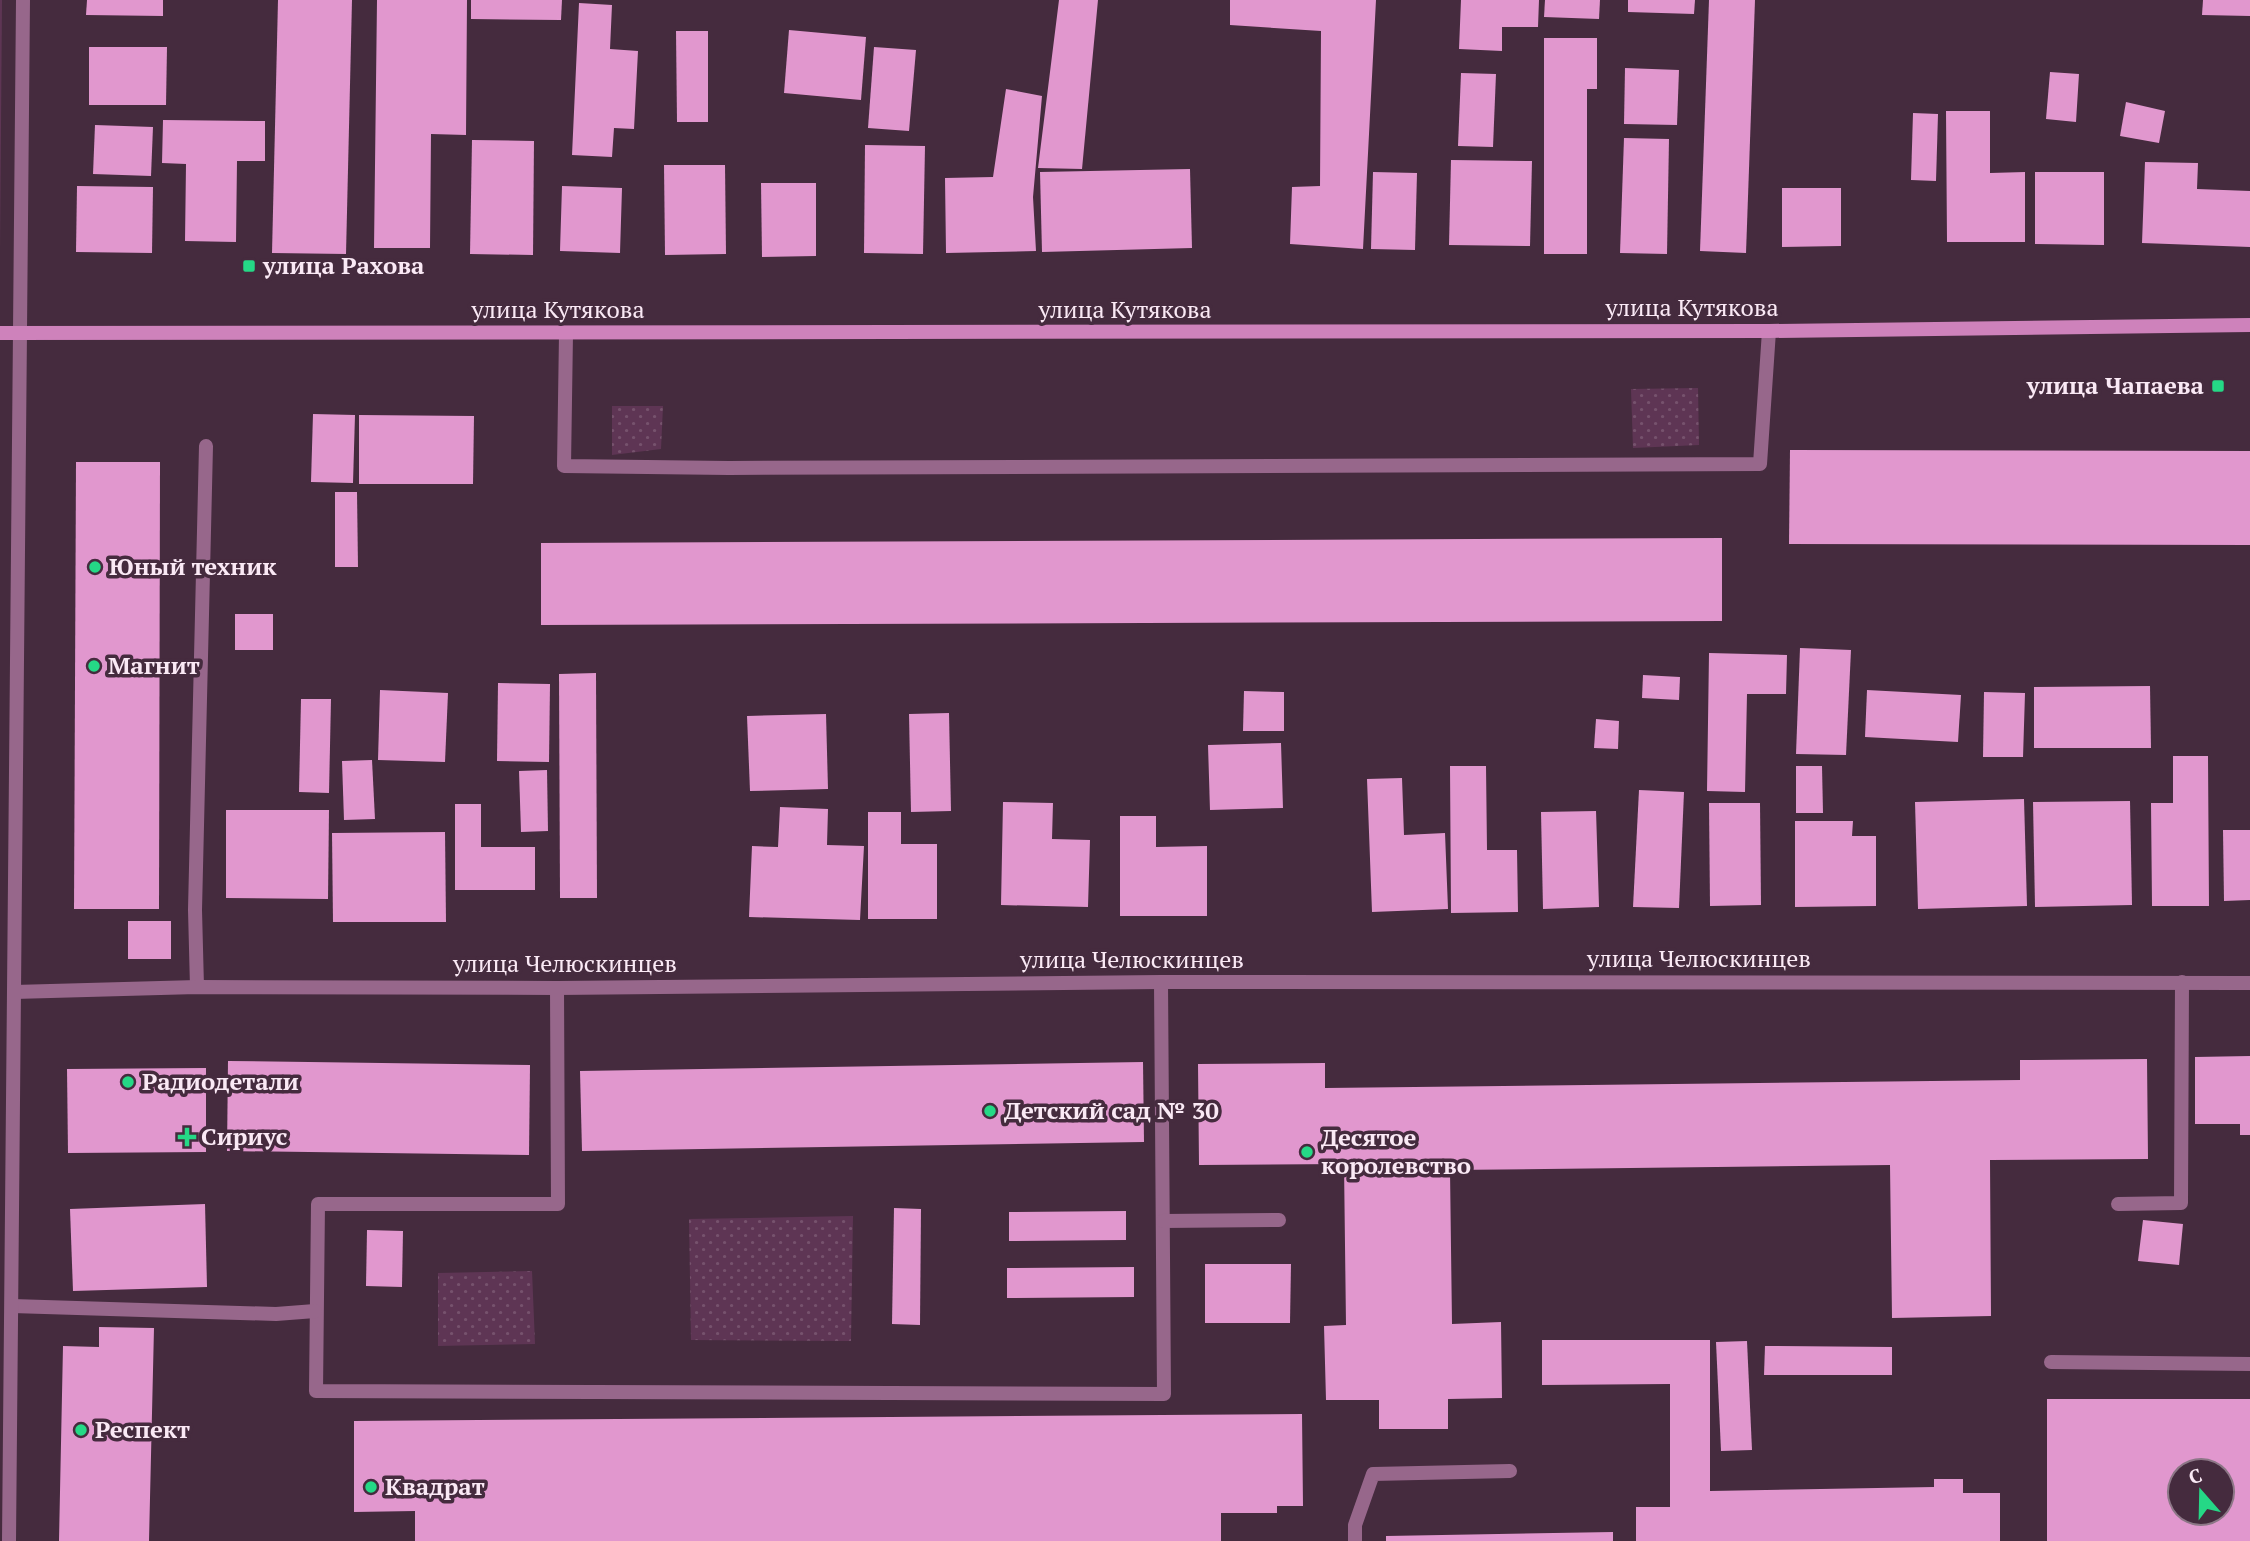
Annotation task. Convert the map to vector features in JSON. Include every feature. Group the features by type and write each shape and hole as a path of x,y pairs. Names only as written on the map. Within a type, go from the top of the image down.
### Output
{"street":[{"path":"9,1541 23,0"},
{"name":"улица Кутякова","path":"0,333 1769,331 2250,325"},
{"path":"566,334 564,466 729,468 1760,464 1769,331"},
{"path":"197,987 195,910 206,446"},
{"path":"556,988 558,1204 318,1204 316,1391 1164,1394 1161,982"},
{"name":"улица Челюскинцев","path":"14,992 197,987 556,988 1161,982 2250,983"},
{"path":"2118,1204 2181,1203 2182,982"},
{"path":"1163,1221 1279,1220"},
{"path":"12,1306 276,1314 315,1311"},
{"path":"2050,1362 2250,1364"},
{"path":"1355,1541 1355,1525 1373,1474 1510,1471"}],"shaded area":[{"path":"0,0 2,0 0,249"},
{"path":"1698,388 1699,445 1633,448 1631,389"},
{"path":"612,406 663,406 661,449 612,455"},
{"path":"853,1216 851,1341 691,1340 689,1219"},
{"path":"532,1271 535,1344 438,1346 438,1273"}],"building":[{"path":"87,0 163,0 163,16 86,15"},
{"path":"278,0 352,0 346,254 272,253"},
{"path":"377,0 467,0 466,135 431,134 430,248 374,248"},
{"path":"471,0 562,0 561,20 471,19"},
{"path":"1059,0 1098,0 1082,169 1038,168"},
{"path":"1230,0 1376,0 1363,249 1290,244 1292,187 1320,186 1321,31 1230,25"},
{"path":"1461,0 1539,0 1538,27 1502,27 1502,51 1459,49"},
{"path":"1545,0 1600,0 1599,19 1544,17"},
{"path":"1628,0 1695,0 1694,14 1628,12"},
{"path":"1709,0 1755,0 1746,253 1700,251"},
{"path":"2203,0 2250,0 2250,16 2202,15"},
{"path":"579,3 612,5 610,49 638,51 634,129 614,128 612,157 572,155"},
{"path":"789,30 866,37 861,100 784,93"},
{"path":"676,31 708,31 708,122 677,122"},
{"path":"1544,38 1597,38 1597,89 1587,89 1587,254 1544,254"},
{"path":"89,47 167,47 166,105 89,105"},
{"path":"874,47 916,50 909,131 868,128"},
{"path":"1625,68 1679,70 1677,125 1624,124"},
{"path":"2050,72 2079,74 2076,122 2046,119"},
{"path":"1461,73 1496,74 1493,147 1458,146"},
{"path":"1006,89 1042,96 1033,197 1036,251 946,253 945,178 993,177"},
{"path":"2126,102 2165,111 2159,143 2120,136"},
{"path":"1946,111 1990,111 1990,173 2025,172 2025,242 1947,242"},
{"path":"1913,113 1938,114 1936,181 1911,180"},
{"path":"163,120 265,121 265,161 237,161 236,242 185,241 186,164 162,163"},
{"path":"95,125 153,127 151,176 93,174"},
{"path":"1624,138 1669,139 1667,254 1620,253"},
{"path":"472,140 534,141 533,255 470,254"},
{"path":"865,145 925,146 923,254 864,253"},
{"path":"1451,160 1532,161 1530,246 1449,245"},
{"path":"2145,162 2198,163 2197,189 2250,191 2250,247 2142,243"},
{"path":"664,165 725,165 726,254 665,255"},
{"path":"1190,169 1192,248 1042,252 1040,172"},
{"path":"1373,172 1417,173 1415,250 1371,249"},
{"path":"2035,172 2104,172 2104,245 2035,244"},
{"path":"761,183 816,183 816,256 762,257"},
{"path":"77,186 153,187 152,253 76,252"},
{"path":"562,186 622,188 620,253 560,251"},
{"path":"1782,188 1841,188 1841,246 1782,247"},
{"path":"313,414 355,415 353,483 311,482"},
{"path":"359,415 474,416 473,484 359,484"},
{"path":"1790,450 2250,451 2250,545 1789,544"},
{"path":"76,462 160,462 159,909 74,909"},
{"path":"335,492 357,492 358,567 335,567"},
{"path":"1722,538 1722,621 541,625 541,543"},
{"path":"235,614 273,614 273,650 235,650"},
{"path":"1800,648 1851,650 1846,755 1796,754"},
{"path":"1709,653 1787,655 1786,694 1747,694 1745,792 1707,791"},
{"path":"596,673 597,898 560,898 559,674"},
{"path":"1643,675 1680,677 1679,700 1642,698"},
{"path":"498,683 550,684 549,762 497,761"},
{"path":"2150,686 2151,748 2034,748 2034,687"},
{"path":"380,690 448,693 445,762 378,760"},
{"path":"1867,690 1961,695 1958,742 1865,737"},
{"path":"1244,691 1284,692 1284,731 1243,731"},
{"path":"1984,692 2025,693 2023,757 1983,757"},
{"path":"301,699 331,699 329,793 299,792"},
{"path":"949,713 951,811 911,812 909,714"},
{"path":"826,714 828,789 750,791 747,716"},
{"path":"1596,719 1619,721 1618,749 1594,748"},
{"path":"1281,743 1283,808 1210,810 1208,745"},
{"path":"2173,756 2208,756 2209,906 2152,906 2151,803 2173,803"},
{"path":"372,760 375,819 344,820 342,761"},
{"path":"1450,766 1486,766 1487,850 1517,850 1518,912 1451,913"},
{"path":"1796,766 1822,766 1823,813 1796,813"},
{"path":"547,770 548,831 521,832 519,771"},
{"path":"1402,778 1404,835 1445,833 1448,909 1372,912 1367,779"},
{"path":"1639,790 1684,792 1679,908 1633,907"},
{"path":"2024,799 2027,906 1918,909 1915,802"},
{"path":"2130,801 2132,905 2035,907 2033,802"},
{"path":"1003,802 1053,803 1052,839 1090,840 1088,907 1001,905"},
{"path":"1709,803 1760,803 1761,905 1710,906"},
{"path":"455,804 481,804 481,847 535,847 535,890 455,890"},
{"path":"780,807 828,809 827,845 864,846 860,920 749,917 752,846 778,847"},
{"path":"226,810 329,810 328,899 226,898"},
{"path":"1596,811 1599,907 1543,909 1541,812"},
{"path":"868,812 901,812 901,844 937,844 937,919 868,919"},
{"path":"1120,816 1156,816 1156,847 1207,846 1207,916 1120,916"},
{"path":"1795,821 1853,821 1852,836 1876,836 1876,906 1795,907"},
{"path":"2223,830 2250,830 2250,900 2224,901"},
{"path":"445,832 446,922 333,922 332,833"},
{"path":"128,921 171,921 171,959 128,959"},
{"path":"2250,1056 2250,1135 2240,1135 2240,1124 2195,1124 2195,1057"},
{"path":"2147,1059 2148,1159 1990,1160 1991,1316 1892,1318 1890,1165 1450,1170 1452,1324 1501,1322 1502,1398 1448,1399 1448,1429 1379,1429 1379,1400 1326,1400 1324,1326 1346,1325 1344,1164 1199,1165 1198,1064 1325,1063 1325,1088 2020,1080 2020,1060"},
{"path":"228,1061 530,1065 529,1155 227,1151"},
{"path":"1143,1062 1144,1142 582,1151 580,1071"},
{"path":"206,1068 206,1152 68,1153 67,1069"},
{"path":"205,1204 207,1287 73,1291 70,1209"},
{"path":"894,1208 921,1209 920,1325 892,1324"},
{"path":"1126,1211 1126,1240 1009,1241 1009,1212"},
{"path":"2143,1220 2183,1224 2179,1265 2138,1261"},
{"path":"367,1230 403,1231 402,1287 366,1286"},
{"path":"1205,1264 1291,1264 1290,1323 1205,1323"},
{"path":"1134,1267 1134,1297 1007,1298 1007,1268"},
{"path":"99,1327 154,1328 149,1541 59,1541 63,1346 99,1347"},
{"path":"1542,1340 1710,1340 1710,1491 1934,1487 1934,1479 1963,1479 1963,1493 2000,1493 2000,1541 1636,1541 1636,1507 1670,1507 1670,1384 1542,1385"},
{"path":"1747,1341 1752,1450 1721,1451 1716,1342"},
{"path":"1765,1346 1892,1347 1892,1375 1764,1375"},
{"path":"2047,1399 2250,1399 2250,1541 2047,1541"},
{"path":"1302,1414 1303,1506 1277,1506 1277,1513 1221,1513 1221,1541 415,1541 415,1511 354,1512 354,1421"},
{"path":"1613,1532 1613,1541 1386,1541 1386,1536"}],"place":[{"name":"улица Рахова","path":"249,266"},
{"name":"улица Чапаева","path":"2218,386"},
{"name":"Юный техник","path":"95,567"},
{"name":"Магнит","path":"94,666"},
{"name":"Радиодетали","path":"128,1082"},
{"name":"Детский сад № 30","path":"990,1111"},
{"name":"Сириус","path":"187,1137"},
{"name":"Десятое королевство","path":"1307,1152"},
{"name":"Респект","path":"81,1430"},
{"name":"Квадрат","path":"371,1487"}]}
